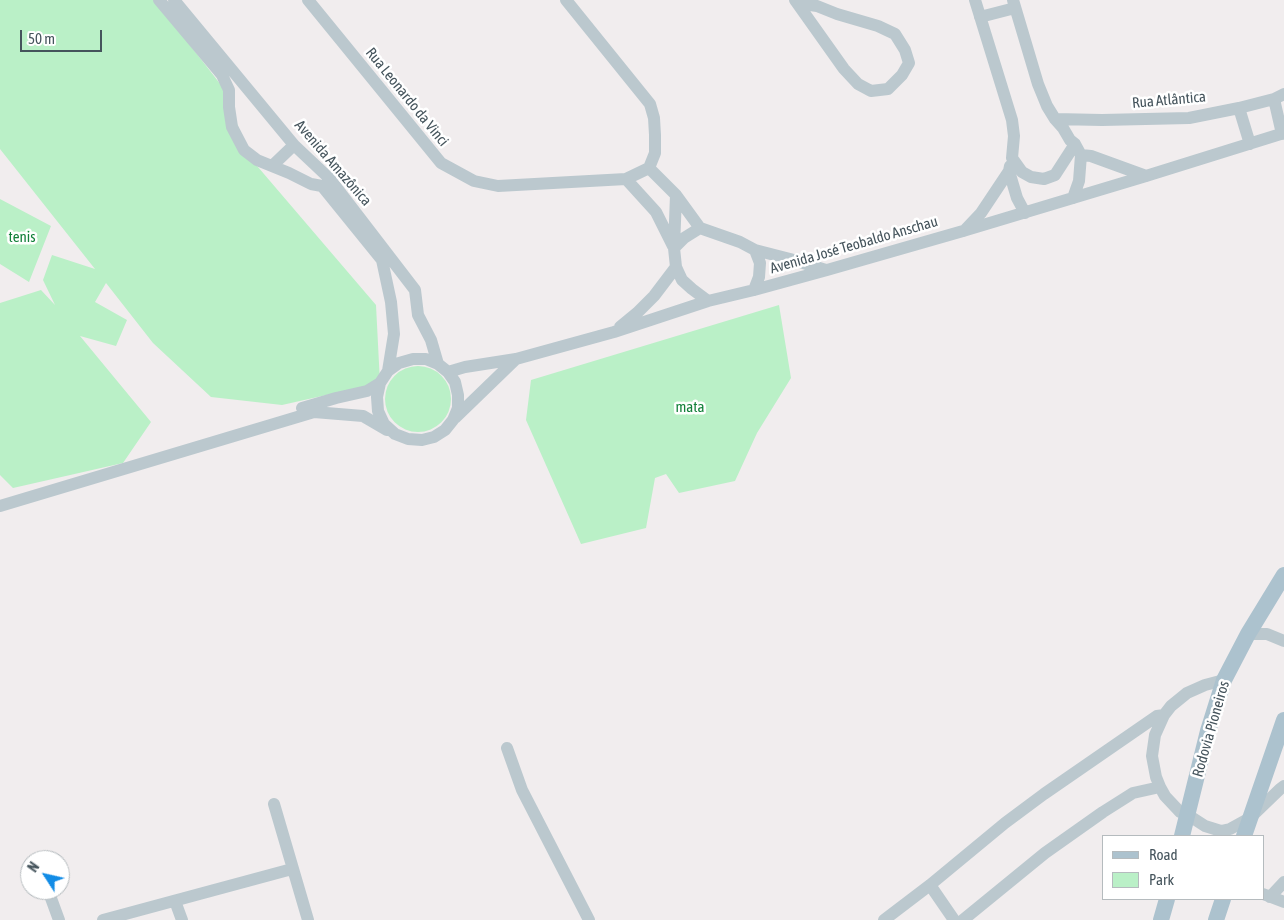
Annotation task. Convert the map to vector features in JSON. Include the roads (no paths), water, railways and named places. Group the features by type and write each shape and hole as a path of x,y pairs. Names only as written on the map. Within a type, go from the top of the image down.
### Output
{"main road":[{"name":"Rodovia Pioneiros","path":"1182,835 1208,731 1224,680 1248,634 1284,575"},
{"path":"1244,835 1284,720"},
{"path":"1161,920 1167,900"},
{"path":"1216,920 1223,900"}],"street":[{"name":"Avenida Amazônica","path":"159,0 294,145 415,290 418,315 443,368"},
{"name":"Avenida Amazônica","path":"174,0 226,72 232,127 244,150 257,160 311,184 325,182"},
{"name":"Rua Leonardo da Vinci","path":"308,0 440,163 474,181 498,186 626,180 649,168"},
{"path":"566,0 650,104 656,135 655,153 649,168 676,195 700,228 740,242 755,250 827,270"},
{"path":"963,231 981,213 1009,171 1014,136 1012,120 975,0"},
{"path":"796,1 878,26 895,34 905,50 909,63 902,75 888,89 871,91 858,84 844,69 796,1"},
{"path":"980,17 1014,4 1038,84 1047,106 1070,140 1078,150 1146,176"},
{"path":"1279,96 1283,134"},
{"name":"Rua Atlântica","path":"1055,119 1189,118 1239,108 1279,96"},
{"path":"1239,108 1250,144"},
{"name":"Avenida José Teobaldo Anschau","path":"453,420 516,359 614,332 708,301 827,270 963,231 1283,134"},
{"path":"272,166 294,145"},
{"path":"1012,158 1022,172 1031,177 1044,179 1055,175 1078,150"},
{"path":"1073,198 1078,181 1078,150"},
{"path":"1009,171 1017,198 1025,212"},
{"path":"626,180 656,212 674,248"},
{"name":"Avenida Amazônica","path":"325,182 382,260 391,302 394,334 388,371"},
{"path":"676,195 674,248 676,268 682,280 708,301"},
{"path":"674,248 684,238 700,228"},
{"path":"754,290 759,276 760,263 755,250"},
{"path":"614,332 638,313 676,268"},
{"path":"0,506 314,412 363,416 395,434 408,439 422,440 434,437 445,430 453,420 458,408 455,382 443,368 426,359 413,359 400,363 388,371 380,383 377,397 378,411 384,424 395,434"},
{"path":"443,368 465,367 516,359"},
{"path":"0,500 336,398 367,391 380,383"},
{"path":"1248,634 1267,634 1284,641"},
{"path":"1224,680 1187,693 1178,699 1164,715 1155,734 1152,756 1153,766 1160,787 1172,805 1180,812 1204,826 1222,831 1230,829 1250,818 1284,786"},
{"path":"884,920 1044,794 1157,716 1164,715"},
{"path":"507,748 522,790 589,920"},
{"path":"963,920 1045,853 1103,812 1133,793 1160,787"},
{"path":"274,804 308,920"},
{"path":"103,920 292,869"},
{"path":"1266,895 1284,882"},
{"path":"930,885 954,920"},
{"path":"1266,895 1284,902"},
{"path":"52,900 59,920"},
{"path":"175,900 182,920"}],"park label":[{"name":"tenis","path":"22,237"},
{"name":"mata","path":"690,407"}]}
